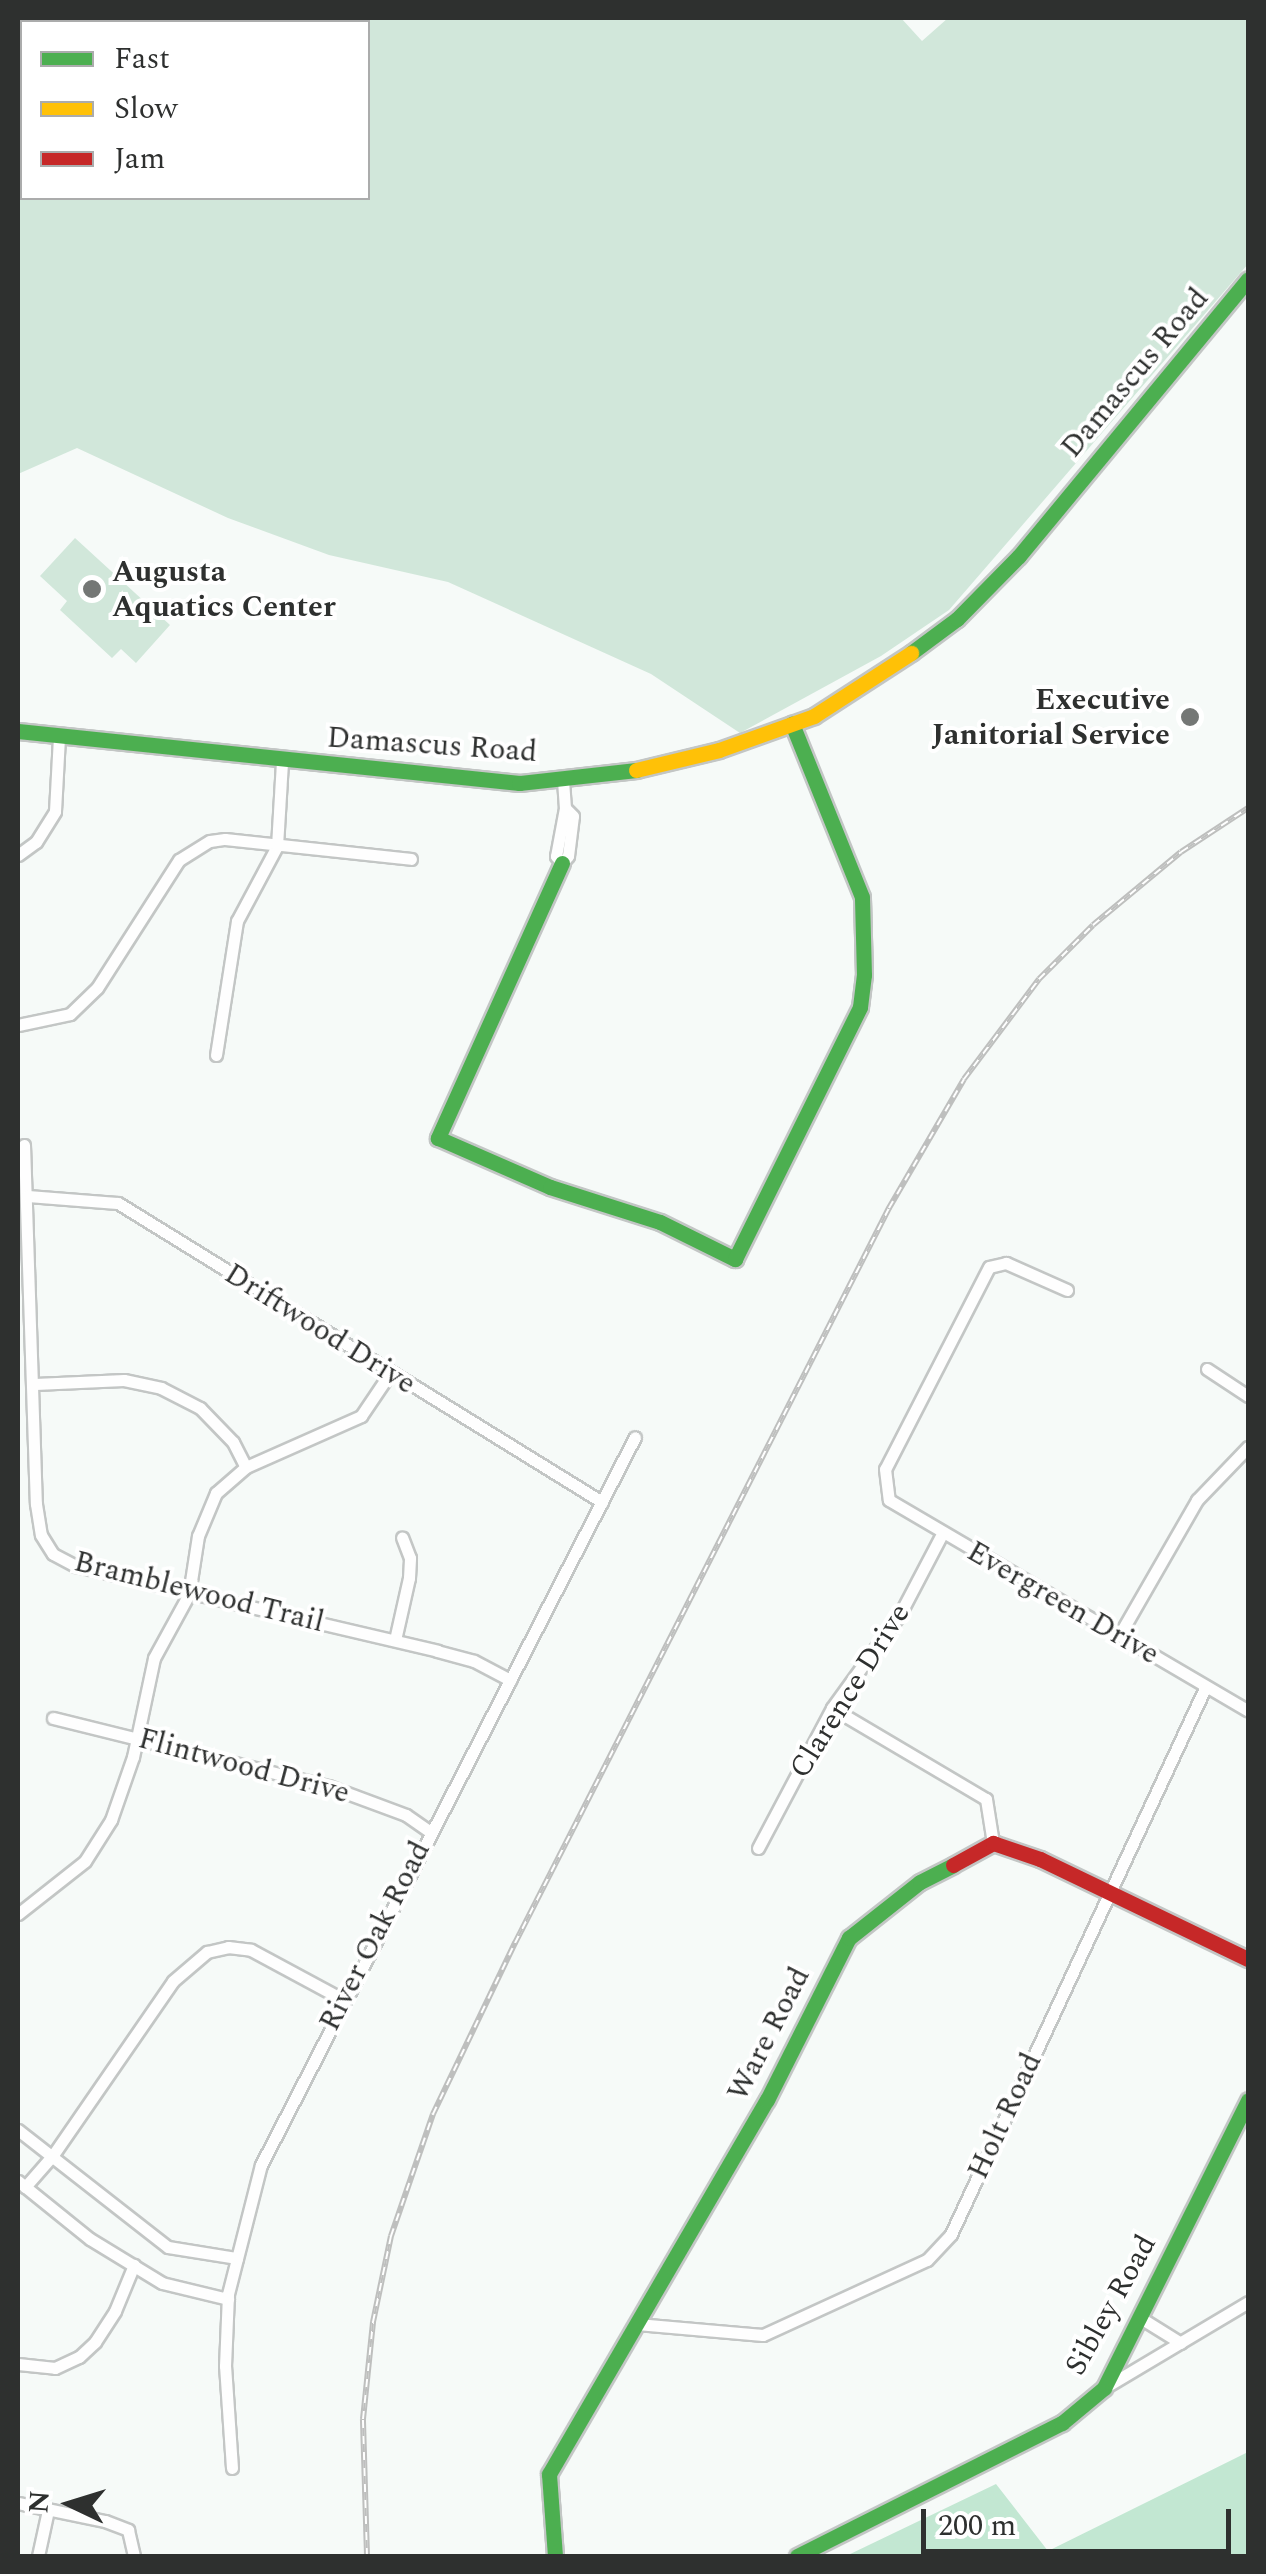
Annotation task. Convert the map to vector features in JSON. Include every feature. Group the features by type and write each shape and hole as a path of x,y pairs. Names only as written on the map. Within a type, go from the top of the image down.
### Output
{"street":[{"name":"Damascus Road","path":"18,732 519,783 613,776 719,750 814,716 895,665 957,619 1038,534 1248,279"},
{"path":"563,780 564,808 556,856 562,863 438,1138 550,1187 660,1222 734,1259 860,1007 864,976 862,897 792,724"},
{"path":"18,855 36,842 55,811 59,736"},
{"path":"216,1055 237,921 276,846 282,761"},
{"path":"18,1025 70,1014 97,988 179,860 210,841 225,839 410,859"},
{"name":"Bramblewood Trail","path":"24,1145 35,1384 36,1504 41,1535 53,1554 76,1566 474,1661 510,1680"},
{"name":"Driftwood Drive","path":"26,1196 118,1203 602,1502"},
{"name":"Evergreen Drive","path":"1067,1290 1006,1263 988,1268 885,1470 889,1500 1248,1711"},
{"path":"1208,1370 1248,1396"},
{"path":"18,1914 84,1861 111,1820 137,1737 154,1658 188,1594 206,1513 216,1494 246,1467 361,1416 390,1372"},
{"path":"35,1384 124,1380 160,1388 200,1408 234,1442 246,1467"},
{"name":"River Oak Road","path":"232,2468 225,2366 228,2299 261,2164 636,1437"},
{"path":"1120,1634 1197,1500 1248,1447"},
{"name":"Clarence Drive","path":"758,1848 832,1708 900,1614 942,1534"},
{"path":"395,1640 409,1578 410,1558 402,1536"},
{"name":"Holt Road","path":"637,2324 763,2335 927,2260 951,2234 1205,1688"},
{"path":"832,1708 986,1799 993,1843 1109,1892 1248,1959"},
{"name":"Flintwood Drive","path":"53,1718 341,1790 406,1814 429,1832"},
{"name":"Ware Road","path":"555,2556 549,2474 767,2100 849,1938 920,1882 993,1843"},
{"path":"228,2299 162,2284 90,2239 21,2184 53,2154 172,1981 207,1952 228,1947 251,1950 344,2000"},
{"name":"Sibley Road","path":"797,2556 1062,2423 1104,2388 1248,2100"},
{"path":"18,2130 168,2246 236,2258"},
{"path":"18,2364 55,2368 79,2357 95,2342 115,2311 134,2265"},
{"path":"1104,2388 1248,2302"},
{"path":"1139,2317 1181,2343"},
{"path":"18,2505 128,2530 134,2556"},
{"path":"38,2556 48,2510"}],"green space":[{"path":"18,18 901,18 922,41 948,18 1248,18 1248,264 949,610 881,656 740,733 651,674 448,582 329,555 228,518 77,448 18,474"},
{"name":"Augusta Aquatics Center","path":"75,538 170,625 136,663 121,649 112,658 60,610 67,601 40,576"},
{"path":"1248,2452 1248,2556 846,2556 996,2484 1048,2551"}],"railway":[{"path":"367,2556 363,2419 373,2322 391,2236 433,2114 515,1943 889,1208 964,1079 1039,979 1093,925 1181,852 1248,808"}],"traffic: fast":[{"path":"911,653 957,619 1019,556 1248,279"},
{"path":"562,863 438,1138 550,1187 660,1222 735,1259 860,1007 864,975 862,897 792,724"},
{"path":"18,731 519,783 636,770"},
{"path":"555,2556 549,2474 767,2100 849,1938 920,1882 953,1865"},
{"path":"797,2556 1062,2423 1104,2388 1248,2100"}],"traffic: slow":[{"path":"636,770 719,750 814,716 911,653"}],"traffic: jam":[{"path":"953,1865 993,1843 1040,1859 1248,1959"}],"place":[{"name":"Augusta Aquatics Center","path":"92,589"},
{"name":"Executive Janitorial Service","path":"1190,717"}]}
